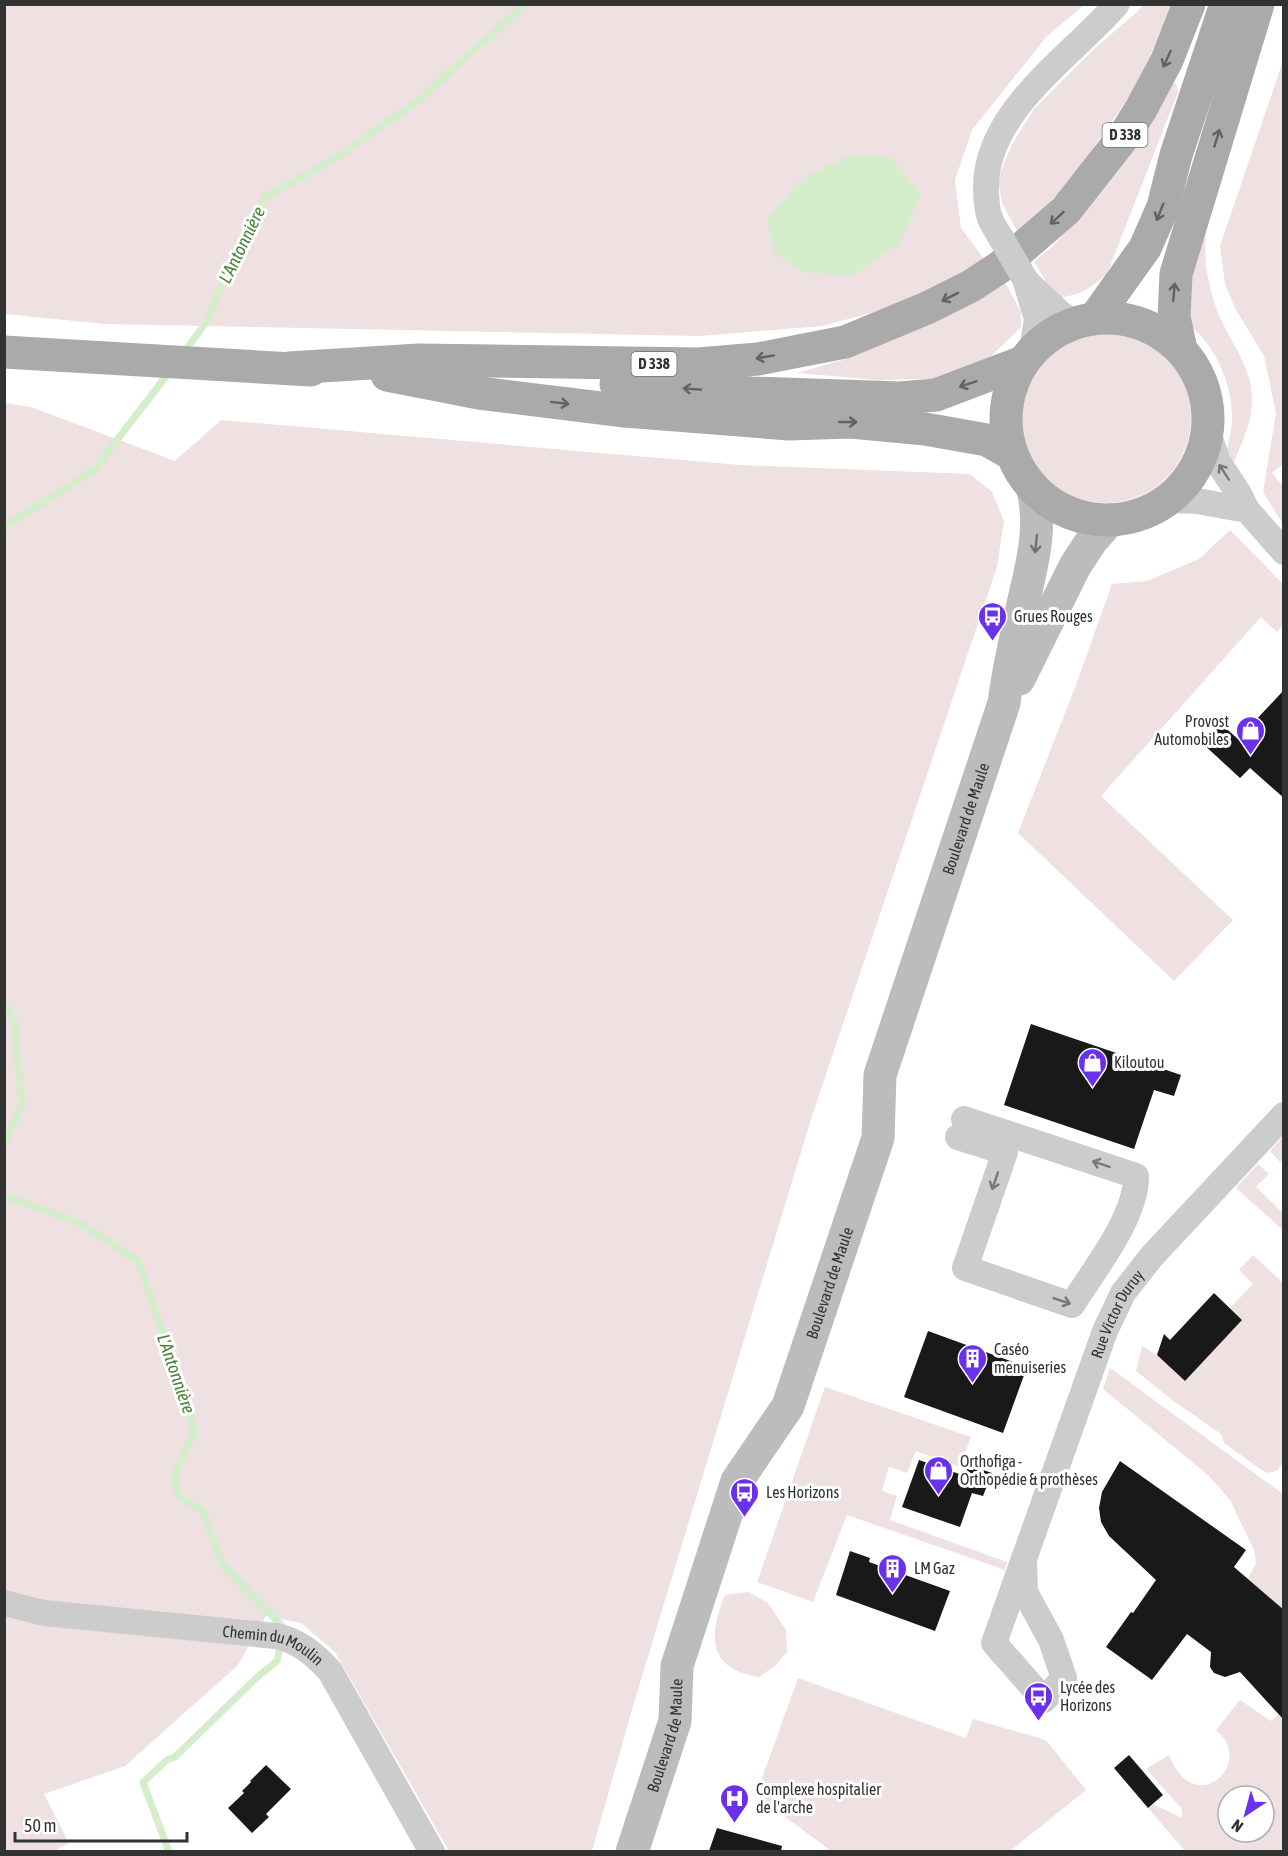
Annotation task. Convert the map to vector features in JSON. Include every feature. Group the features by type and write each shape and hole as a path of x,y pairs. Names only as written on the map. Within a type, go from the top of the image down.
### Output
{"main road":[{"name":"D 338","path":"289,368 419,360 698,364 758,359 845,342 927,308 971,286 1029,244 1066,210 1124,136 1141,109 1167,60 1190,4"},
{"path":"1085,320 1145,248 1163,207 1176,155 1226,4"},
{"path":"1181,350 1174,317 1176,274 1258,4"},
{"path":"1123,319 1142,324 1167,337 1181,350 1193,365 1205,392 1208,412 1208,432 1203,452 1195,470 1183,487 1168,500 1140,515 1110,520 1085,518 1073,514 1050,503 1032,486 1012,453 1006,430 1006,407 1012,383 1028,356 1057,331 1085,320 1123,319"},
{"name":"D 338","path":"4,352 399,376 479,393 625,411 789,424 851,422 925,429 987,440 1012,453"},
{"name":"D 338","path":"399,376 444,373 751,393 900,398 936,396 1028,356"},
{"name":"Boulevard de Maule","path":"632,1851 675,1721 677,1666 737,1481 788,1406 878,1138 880,1075 1004,704 1008,673 1035,553 1038,520 1032,486"},
{"name":"Boulevard de Maule","path":"1004,704 1023,673 1075,566 1092,540 1110,520"}],"street":[{"path":"1028,356 1037,319 1025,279 990,218 986,197 986,169 1010,116 1031,90 1100,24 1117,4"},
{"path":"1025,279 1062,315 1085,320"},
{"path":"1208,432 1218,462 1247,510 1284,552"},
{"path":"1168,500 1197,501 1247,510"},
{"name":"Rue Victor Duruy","path":"1024,1559 1025,1592 1051,1640 1064,1678 1044,1700 994,1642 1105,1331 1123,1293 1172,1234 1284,1115"},
{"path":"961,1128 1136,1176 1137,1187 1126,1220 1072,1305 965,1268 1005,1152 961,1128"},
{"name":"Chemin du Moulin","path":"4,1603 44,1613 284,1638 313,1653 330,1671 432,1851"}],"shaded area":[{"path":"4,5 1084,5 1047,36 972,130 955,180 961,228 984,259 924,299 822,326 700,336 104,324 5,314"},
{"path":"1143,5 1175,5 1130,96 1065,188 1017,231 1002,203 998,179 1012,144 1034,109 1095,48"},
{"path":"1283,61 1284,463 1272,473 1283,486 1283,524 1263,492 1276,413 1264,356 1235,308 1225,284 1220,246"},
{"path":"1176,83 1178,92 1107,274 1080,293 1060,297 1047,283 1034,262 1053,246 1111,179 1165,88"},
{"path":"851,155 889,156 921,194 899,244 853,275 802,272 774,253 767,218 803,178"},
{"path":"1206,235 1206,266 1212,295 1219,315 1244,364 1251,385 1252,405 1249,423 1232,466 1226,456 1232,419 1229,390 1214,354 1200,334 1191,326 1187,300 1191,267"},
{"path":"1005,282 1021,312 1021,327 989,358 933,379 877,380 797,373 843,360 911,332"},
{"path":"1106,333 1139,340 1153,347 1166,358 1177,371 1184,385 1191,418 1184,451 1177,465 1166,478 1153,489 1139,496 1106,503 1073,496 1059,489 1046,478 1035,465 1028,451 1021,418 1028,385 1035,371 1046,358 1059,347 1073,340"},
{"path":"4,403 31,407 175,461 221,420 740,465 970,474 992,492 1004,521 997,567 811,1119 633,1706 592,1851 449,1851 335,1652 301,1623 266,1616 238,1665 125,1766 44,1794 69,1843 54,1851 5,1851"},
{"path":"1230,530 1283,584 1283,625 1277,632 1261,617 1101,796 1233,920 1174,981 1018,833 1076,685 1112,584 1147,581 1199,559"},
{"path":"1283,1136 1283,1158 1280,1162 1270,1151"},
{"path":"1258,1164 1269,1174 1256,1187 1283,1213 1283,1230 1236,1188"},
{"path":"1253,1255 1283,1283 1284,1460 1277,1471 1266,1473 1224,1443 1221,1434 1172,1400 1136,1371 1142,1346 1157,1355 1185,1381 1242,1320 1230,1308 1253,1284 1239,1270"},
{"path":"1110,1368 1283,1494 1283,1610 1248,1579 1256,1563 1254,1550 1230,1500 1208,1475 1103,1389"},
{"path":"825,1387 971,1437 960,1467 916,1451 907,1473 889,1467 882,1491 897,1496 890,1520 1007,1562 1005,1570 847,1515 813,1602 757,1582"},
{"path":"748,1592 768,1603 786,1630 787,1652 776,1665 759,1677 730,1667 721,1659 716,1648 716,1624 725,1595"},
{"path":"798,1678 966,1738 973,1719 1046,1740 1086,1790 1009,1852 831,1851 756,1795"},
{"path":"1240,1700 1271,1721 1283,1710 1283,1851 1185,1851 1148,1808 1153,1804 1182,1818 1182,1809 1146,1769 1169,1755 1180,1774 1193,1784 1206,1785 1217,1780 1226,1770 1229,1757 1227,1743 1216,1730"}],"building":[{"name":"Provost Automobiles","path":"1284,690 1284,798 1250,768 1240,778 1202,743 1221,724 1238,739"},
{"name":"Kiloutou","path":"1031,1024 1181,1075 1174,1096 1154,1090 1134,1149 1004,1105"},
{"path":"1214,1293 1242,1320 1185,1381 1157,1355 1164,1334 1170,1340"},
{"name":"Caséo menuiseries","path":"928,1331 1027,1367 1003,1433 904,1397"},
{"name":"Orthofiga - Orthopédie & prothèses","path":"919,1460 965,1476 968,1465 992,1473 983,1496 972,1493 960,1527 902,1507"},
{"path":"1120,1461 1246,1550 1234,1567 1284,1610 1284,1720 1240,1672 1225,1677 1214,1673 1210,1667 1211,1652 1187,1634 1152,1680 1106,1647 1156,1580 1109,1536 1101,1522 1099,1508 1102,1492"},
{"name":"LM Gaz","path":"850,1551 870,1558 869,1562 950,1591 935,1631 836,1595"},
{"path":"1129,1755 1163,1795 1148,1808 1114,1768"},
{"path":"266,1765 291,1789 266,1814 269,1817 252,1833 228,1808 244,1793 242,1791"},
{"path":"717,1828 782,1846 781,1851 709,1851"}],"waterway":[{"name":"L'Antonnière","path":"184,352 208,320 233,254 265,197 336,158 419,100 525,4"},
{"name":"L'Antonnière","path":"4,527 94,470 170,371"},
{"name":"L'Antonnière","path":"4,1004 14,1020 22,1105 4,1144"},
{"name":"L'Antonnière","path":"4,1196 80,1223 139,1262 195,1430 173,1479 180,1497 203,1511 222,1564 283,1627 282,1632"},
{"name":"L'Antonnière","path":"169,1852 143,1782 167,1760 175,1757 255,1679 277,1661 281,1643"}],"place":[{"name":"Grues Rouges","path":"993,642"},
{"name":"Provost Automobiles","path":"1250,756"},
{"name":"Kiloutou","path":"1093,1088"},
{"name":"Caséo menuiseries","path":"973,1384"},
{"name":"Orthofiga - Orthopédie & prothèses","path":"939,1496"},
{"name":"Les Horizons","path":"745,1518"},
{"name":"LM Gaz","path":"893,1594"},
{"name":"Lycée des Horizons","path":"1039,1722"},
{"name":"Complexe hospitalier de l'arche","path":"735,1824"}]}
